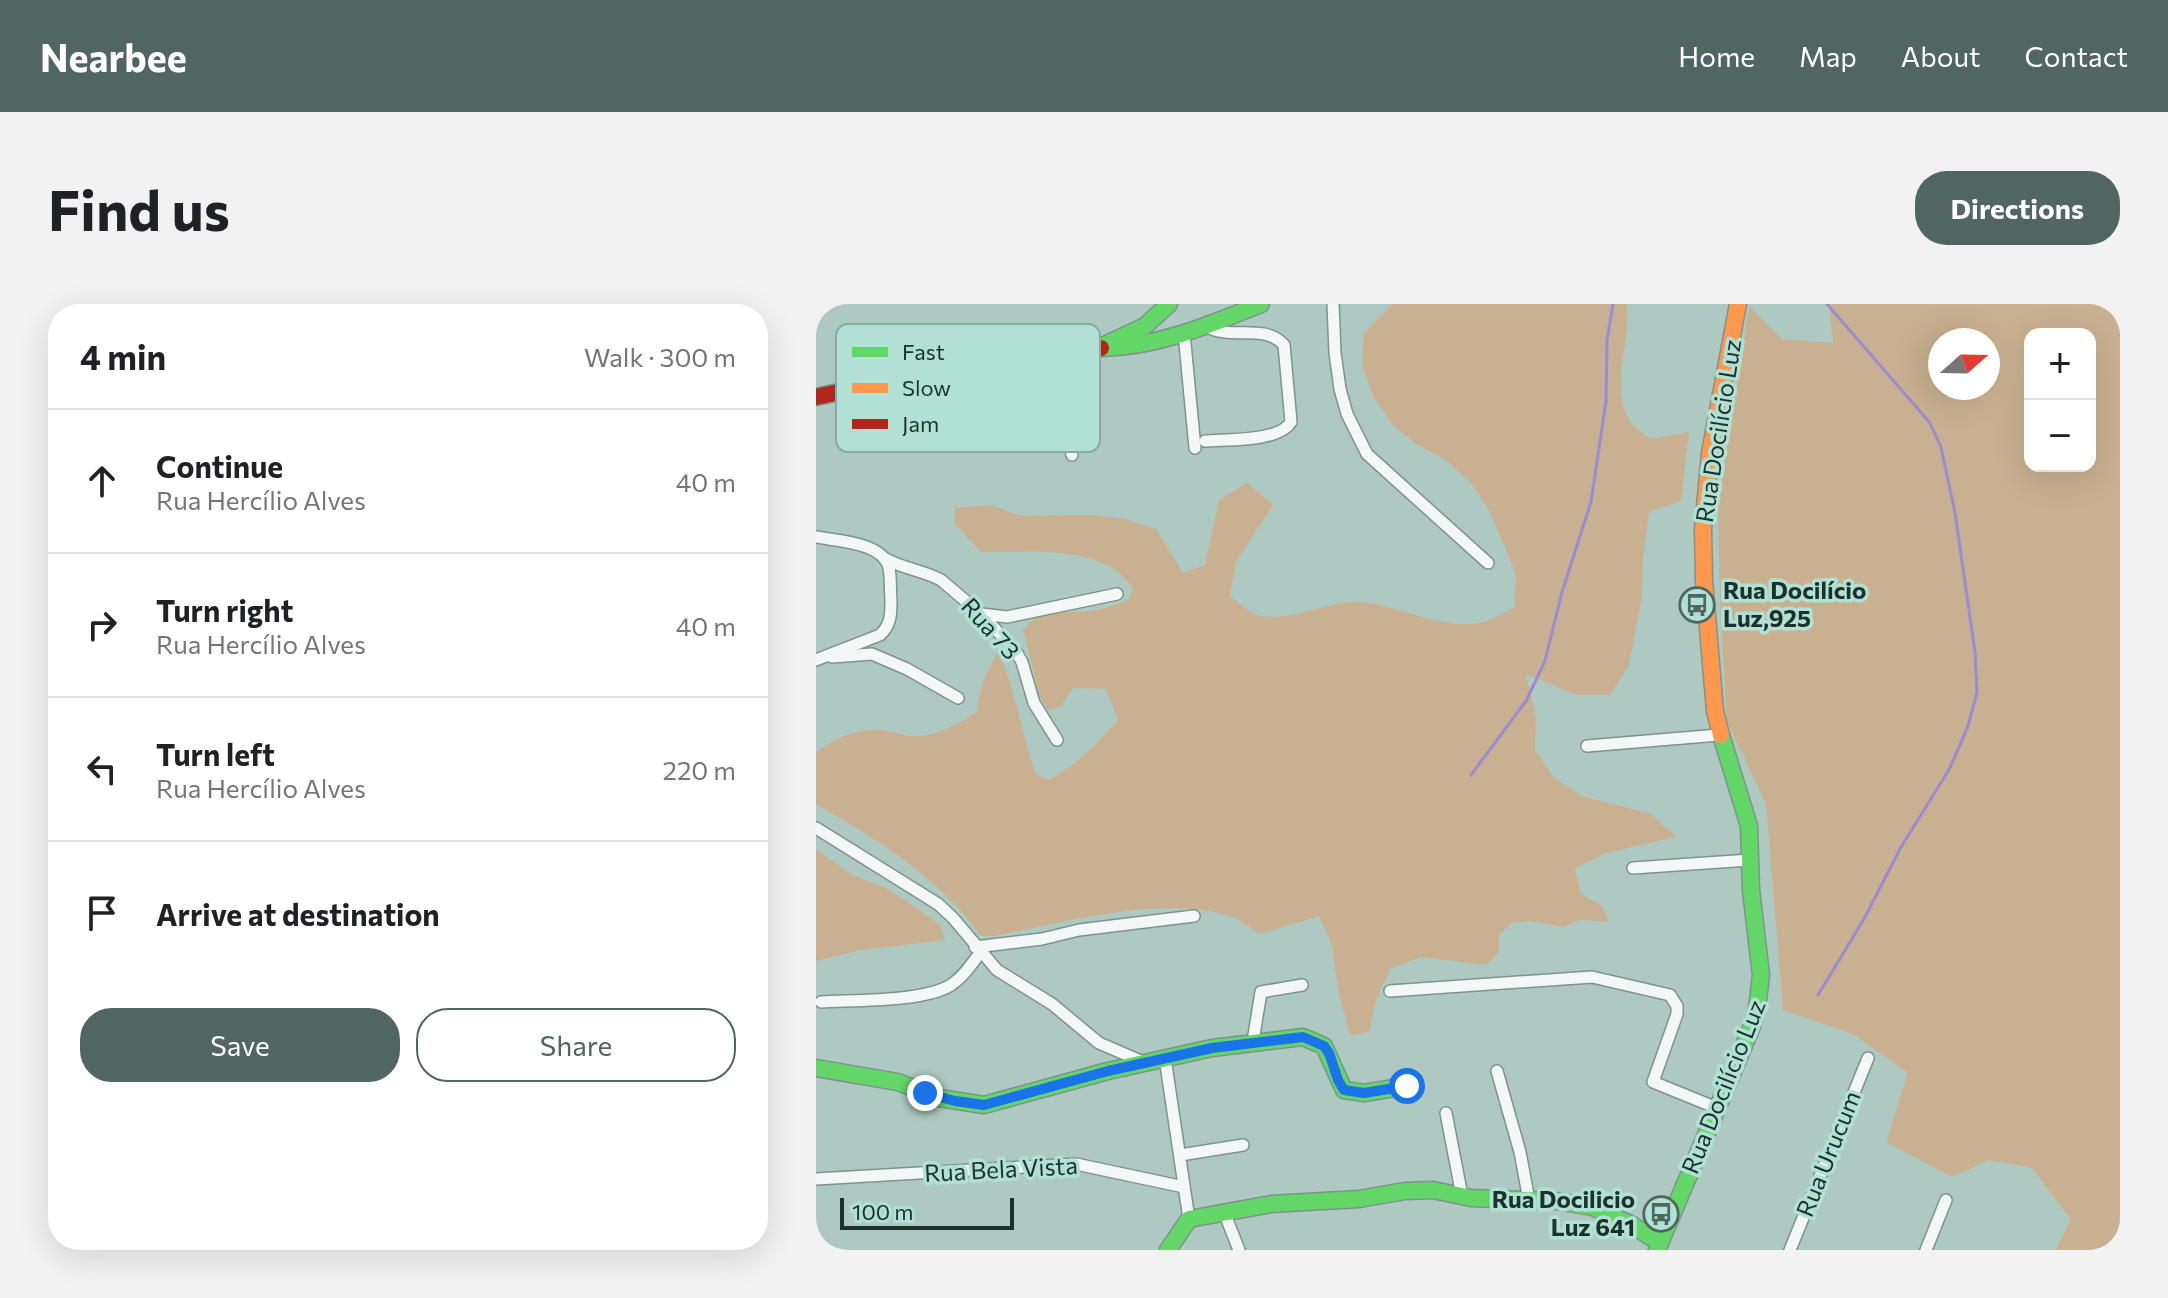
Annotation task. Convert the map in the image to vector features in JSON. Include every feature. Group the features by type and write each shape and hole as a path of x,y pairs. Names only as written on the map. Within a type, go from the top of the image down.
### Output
{"main road":[{"path":"1171,304 1173,319 1184,333"},
{"path":"1100,348 1145,326 1171,304"},
{"path":"1100,348 1127,349 1184,333 1234,309 1261,304"},
{"name":"Rua Docilício Luz","path":"1659,1246 1762,997 1748,819 1719,735 1704,558 1703,507 1707,470 1738,304"},
{"path":"816,397 836,393"},
{"path":"816,1068 898,1082 939,1098 984,1105 1143,1062 1253,1041 1303,1037 1313,1040 1329,1053 1344,1090 1352,1093 1407,1086"},
{"path":"1168,1250 1189,1219 1271,1204 1359,1199 1420,1189 1462,1196 1557,1201 1593,1207 1622,1219 1659,1246"}],"street":[{"path":"1333,304 1340,389 1347,414 1367,454 1488,563"},
{"path":"1184,333 1200,445 1286,431 1291,422 1284,345 1270,335 1216,333 1204,325"},
{"name":"Rua 73","path":"816,537 867,548 899,567 930,574 941,580 1003,636 1022,662 1034,703 1057,740"},
{"path":"820,659 880,635 886,629 891,615 889,567 884,558"},
{"path":"981,614 1007,617 1117,594"},
{"path":"820,659 872,654 907,669 958,698"},
{"path":"1587,746 1719,735"},
{"path":"816,828 938,904 997,970 1052,1004 1099,1043 1143,1062"},
{"path":"1633,868 1750,860"},
{"path":"821,1002 904,997 941,990 960,978 978,950 1079,930 1194,916"},
{"path":"1390,991 1592,977 1670,995 1677,1006 1677,1014 1653,1082 1717,1108"},
{"path":"1253,1041 1261,992 1302,985"},
{"path":"1165,1058 1189,1219"},
{"name":"Rua Urucum","path":"1790,1250 1868,1058"},
{"path":"1497,1071 1520,1152 1529,1200"},
{"path":"1446,1113 1462,1196"},
{"path":"1180,1155 1243,1145"},
{"name":"Rua Bela Vista","path":"816,1179 1076,1164 1184,1187"},
{"path":"1926,1250 1946,1200"},
{"path":"1224,1212 1239,1250"}],"shaded area":[{"path":"1393,304 1627,304 1621,379 1624,409 1633,425 1651,439 1689,432 1681,501 1649,512 1642,597 1629,665 1610,695 1577,695 1526,674 1536,717 1535,750 1554,778 1582,796 1651,814 1676,837 1606,853 1575,868 1581,894 1602,906 1609,922 1580,920 1563,927 1530,921 1511,923 1499,935 1499,952 1487,965 1421,957 1390,969 1376,1000 1369,1032 1350,1035 1338,989 1332,945 1319,916 1260,934 1234,918 1209,911 1148,909 981,936 947,896 906,861 816,804 816,753 831,742 858,732 877,730 910,736 926,735 962,721 976,713 983,681 998,651 1036,774 1049,780 1059,774 1086,753 1118,720 1106,689 1073,688 1061,706 1048,710 1040,697 1023,630 1030,622 1047,614 1097,610 1129,600 1133,588 1114,569 1081,556 1048,552 981,552 955,524 955,508 990,505 1021,516 1092,515 1125,519 1156,529 1183,573 1205,565 1219,500 1247,483 1273,505 1236,562 1230,596 1253,613 1286,616 1335,604 1359,602 1439,621 1471,624 1490,620 1515,607 1516,573 1490,512 1472,484 1446,460 1416,444 1391,423 1373,396 1362,365 1364,333"},
{"path":"1829,304 2120,304 2120,1250 2056,1250 2071,1220 2032,1168 1989,1160 1952,1177 1886,1142 1908,1073 1853,1034 1783,1010 1766,804 1727,721 1718,508 1749,306 1782,339 1833,343"},
{"path":"816,849 852,875 884,887 912,905 940,925 945,940 861,950 816,961"}],"waterway":[{"path":"1471,775 1526,701 1545,661 1562,592 1591,502 1606,401 1607,340 1613,304"},
{"path":"1818,995 1864,919 1901,847 1950,768 1968,726 1977,692 1975,652 1955,513 1941,447 1930,423 1827,304"}],"traffic: fast":[{"path":"1100,347 1145,326 1169,304"},
{"path":"1101,348 1163,339 1261,304"},
{"path":"1657,1250 1757,1009 1761,975 1751,890 1749,826 1721,735"},
{"path":"816,1068 898,1082 939,1098 984,1105 1108,1071 1212,1048 1303,1037 1324,1046 1344,1090 1364,1093 1407,1086"},
{"path":"1168,1250 1189,1219 1271,1204 1359,1199 1433,1190 1471,1198 1557,1201 1593,1207 1632,1225 1660,1243"}],"traffic: slow":[{"path":"1721,735 1715,711 1704,581 1703,529 1710,453 1738,304"}],"traffic: jam":[{"path":"816,397 836,393"}],"place":[{"name":"Rua Docilício Luz,925","path":"1697,605"},
{"name":"Rua Docilicio Luz 641","path":"1661,1214"}],"route":[{"path":"925,1093 971,1104 998,1103 1143,1062 1286,1037 1303,1037 1324,1046 1344,1090 1364,1093 1407,1086"}]}
